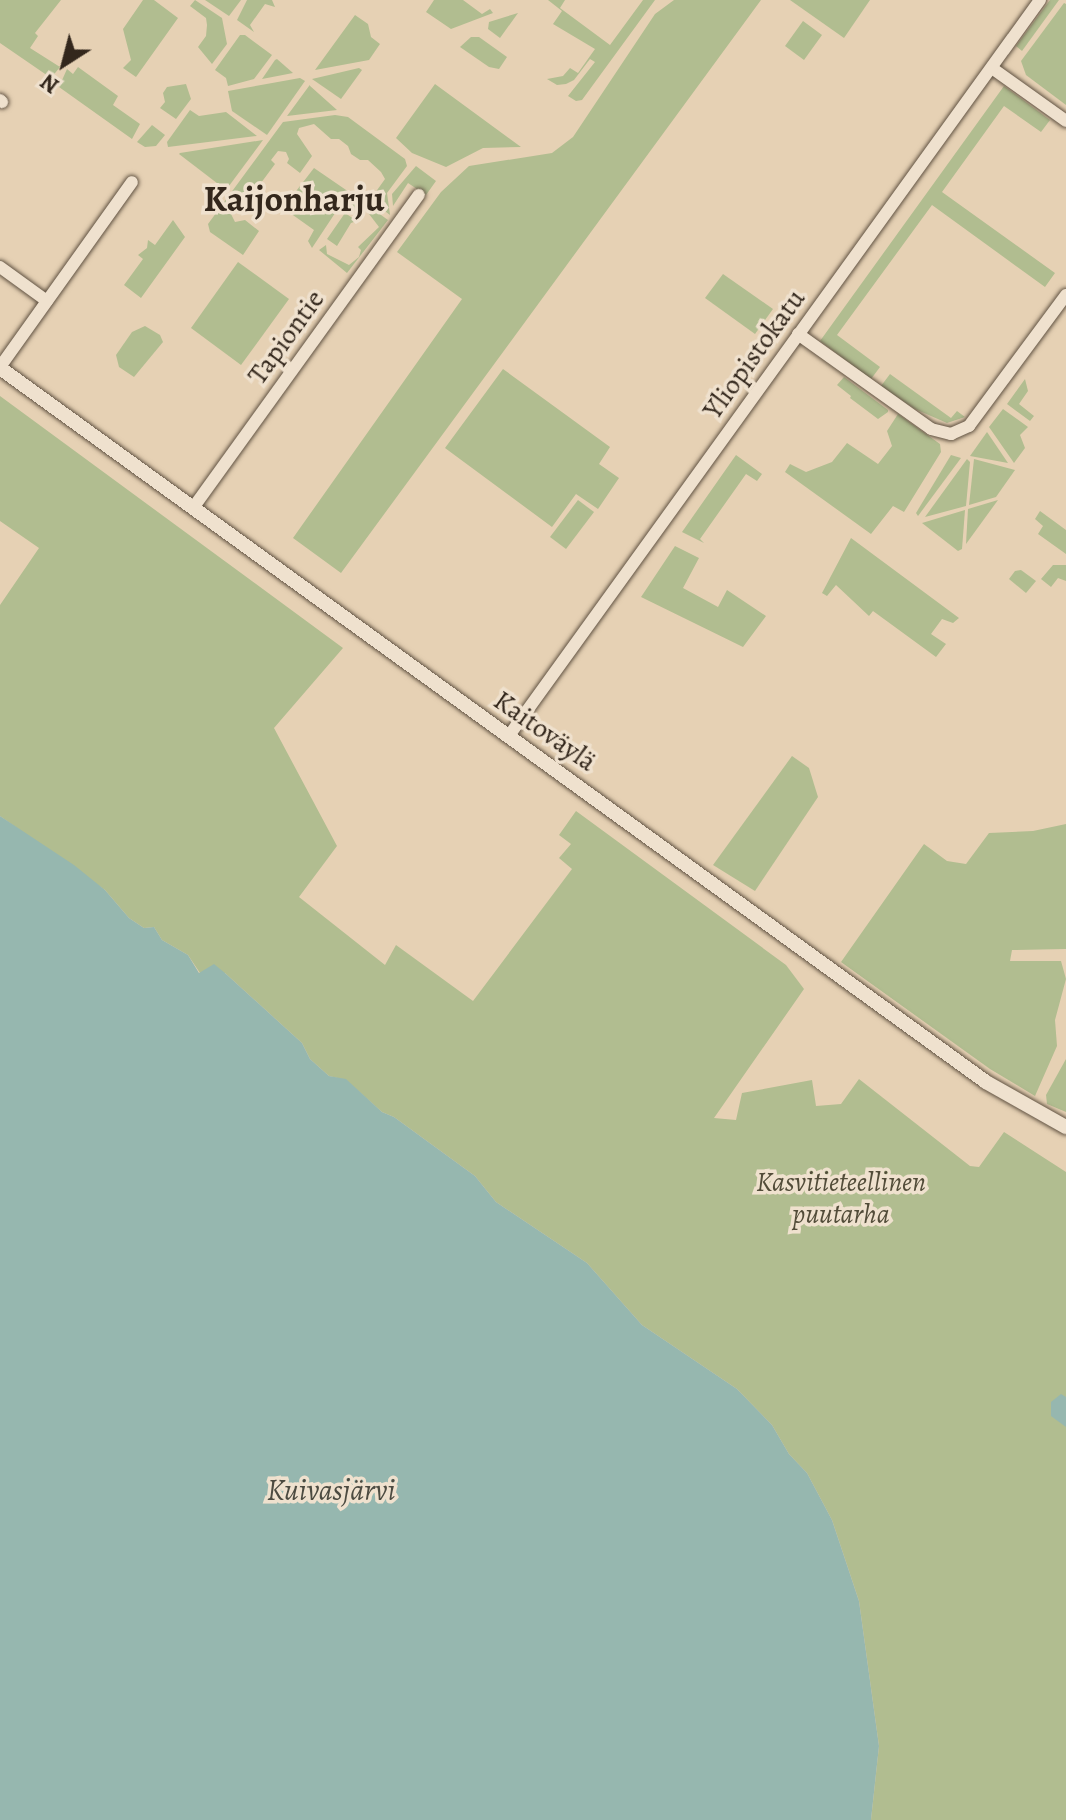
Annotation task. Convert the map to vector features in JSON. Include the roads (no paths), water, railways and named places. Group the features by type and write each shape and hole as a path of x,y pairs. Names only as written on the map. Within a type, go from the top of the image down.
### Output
{"street":[{"name":"Yliopistokatu","path":"508,737 1040,0"},
{"path":"992,68 1066,121"},
{"path":"0,368 132,182"},
{"name":"Tapiontie","path":"193,508 419,195"},
{"path":"0,267 47,301"},
{"path":"798,334 931,429 951,434 969,426 1066,295"},
{"name":"Kaitoväylä","path":"0,368 986,1082 1066,1127"}],"water":[{"name":"Kuivasjärvi","path":"0,816 74,865 105,890 129,918 144,928 154,927 162,940 188,955 199,973 214,964 302,1043 310,1059 329,1076 346,1079 382,1112 394,1117 475,1176 496,1202 587,1263 642,1325 737,1389 772,1425 789,1454 807,1473 832,1520 859,1601 879,1746 871,1820 0,1820"},
{"path":"1061,1394 1066,1397 1066,1427 1051,1416 1051,1402"}],"district":[{"name":"Kaijonharju","path":"294,199"}],"park label":[{"name":"Kasvitieteellinen puutarha","path":"841,1198"}]}
